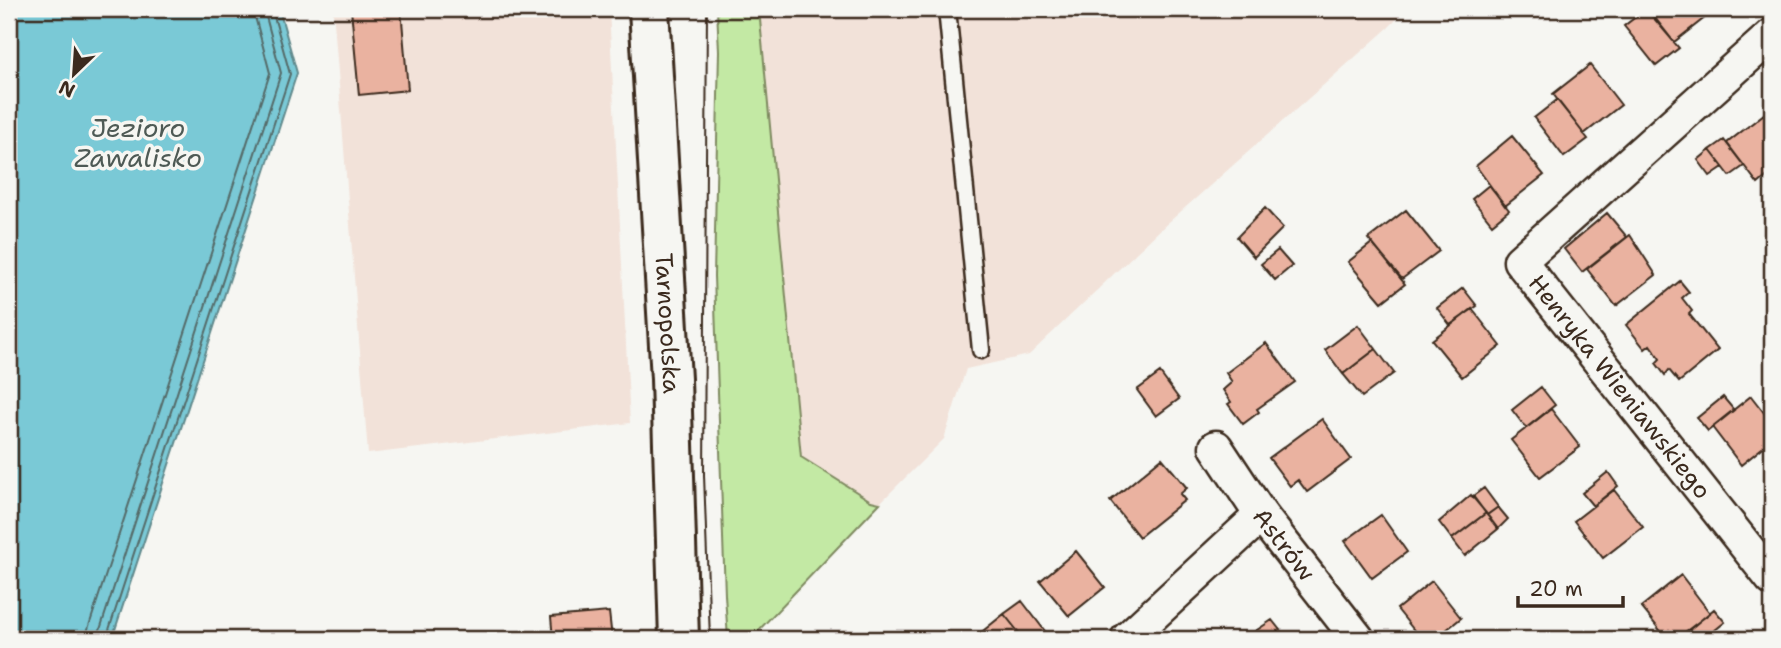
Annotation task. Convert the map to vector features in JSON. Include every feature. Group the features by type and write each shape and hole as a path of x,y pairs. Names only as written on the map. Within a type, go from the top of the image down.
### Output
{"main road":[{"name":"Tarnopolska","path":"649,9 671,379 679,639"}],"street":[{"name":"Henryka Wieniawskiego","path":"1772,35 1520,261 1772,579"},
{"name":"Astrów","path":"1216,447 1261,515 1358,639"},
{"path":"1127,639 1261,515"}],"lane":[{"path":"947,9 981,350"}],"shaded area":[{"path":"333,9 609,9 630,423 368,454"},
{"path":"759,9 1407,9 1161,229 1029,355 966,369 944,439 880,503 871,501 801,457"}],"green space":[{"path":"717,9 759,9 801,457 871,501 880,503 756,633 754,639 728,639 725,595 714,276 719,51"}],"water":[{"name":"Jezioro Zawalisko","path":"9,9 279,9 297,73 112,639 9,639"}],"building":[{"path":"351,9 401,9 408,90 359,95"},
{"path":"1646,9 1679,48 1656,66 1624,26"},
{"path":"1648,9 1708,9 1711,13 1674,42"},
{"path":"1590,65 1621,105 1584,134 1553,94"},
{"path":"1557,100 1588,139 1564,157 1534,118"},
{"path":"1764,114 1772,125 1772,172 1758,184 1727,143"},
{"path":"1512,136 1544,175 1505,206 1476,166"},
{"path":"1724,140 1744,166 1730,176 1710,150"},
{"path":"1710,150 1723,167 1710,176 1698,160"},
{"path":"1489,185 1509,210 1492,224 1472,199"},
{"path":"1265,208 1283,228 1254,257 1237,237"},
{"path":"1406,210 1439,251 1402,279 1368,239"},
{"path":"1607,213 1627,237 1582,272 1564,249"},
{"path":"1630,235 1656,275 1616,306 1587,269"},
{"path":"1372,243 1405,284 1382,302 1348,262"},
{"path":"1278,250 1292,266 1275,280 1261,264"},
{"path":"1680,281 1689,292 1682,298 1692,311 1689,314 1718,350 1679,382 1669,370 1665,375 1656,363 1660,359 1650,345 1645,349 1626,325"},
{"path":"1463,288 1477,306 1450,325 1437,308"},
{"path":"1472,309 1501,346 1462,377 1432,340"},
{"path":"1358,325 1376,349 1343,374 1325,350"},
{"path":"1266,343 1295,382 1257,409 1259,412 1243,424 1228,404 1231,402 1223,390 1232,382 1226,373"},
{"path":"1376,349 1394,373 1362,397 1343,374"},
{"path":"1160,373 1179,399 1156,416 1137,390"},
{"path":"1541,387 1555,405 1526,428 1512,410"},
{"path":"1751,396 1772,423 1772,440 1741,465 1712,427"},
{"path":"1723,397 1734,410 1708,431 1697,418"},
{"path":"1551,409 1580,447 1540,477 1511,440"},
{"path":"1322,419 1351,459 1307,492 1298,480 1290,486 1269,458"},
{"path":"1162,458 1187,488 1180,494 1185,500 1139,537 1110,501"},
{"path":"1608,472 1618,486 1593,506 1582,493"},
{"path":"1484,488 1498,507 1487,515 1473,496"},
{"path":"1614,490 1643,527 1603,558 1574,521"},
{"path":"1471,495 1486,513 1452,539 1439,522"},
{"path":"1498,507 1508,519 1498,529 1487,515"},
{"path":"1486,513 1498,529 1465,556 1452,539"},
{"path":"1381,515 1407,552 1372,578 1345,541"},
{"path":"1076,551 1105,587 1069,616 1040,581"},
{"path":"1681,575 1710,613 1676,639 1667,639 1641,607"},
{"path":"1432,581 1461,618 1435,639 1421,639 1397,609"},
{"path":"1022,601 1051,639 1024,639 1004,614"},
{"path":"1714,609 1725,622 1704,639 1697,639 1689,630"},
{"path":"609,612 612,639 553,639 551,617"},
{"path":"1004,614 1024,639 973,639"},
{"path":"1272,620 1287,639 1255,639 1251,634"}],"tram line":[{"path":"707,9 704,475 710,639"}]}
